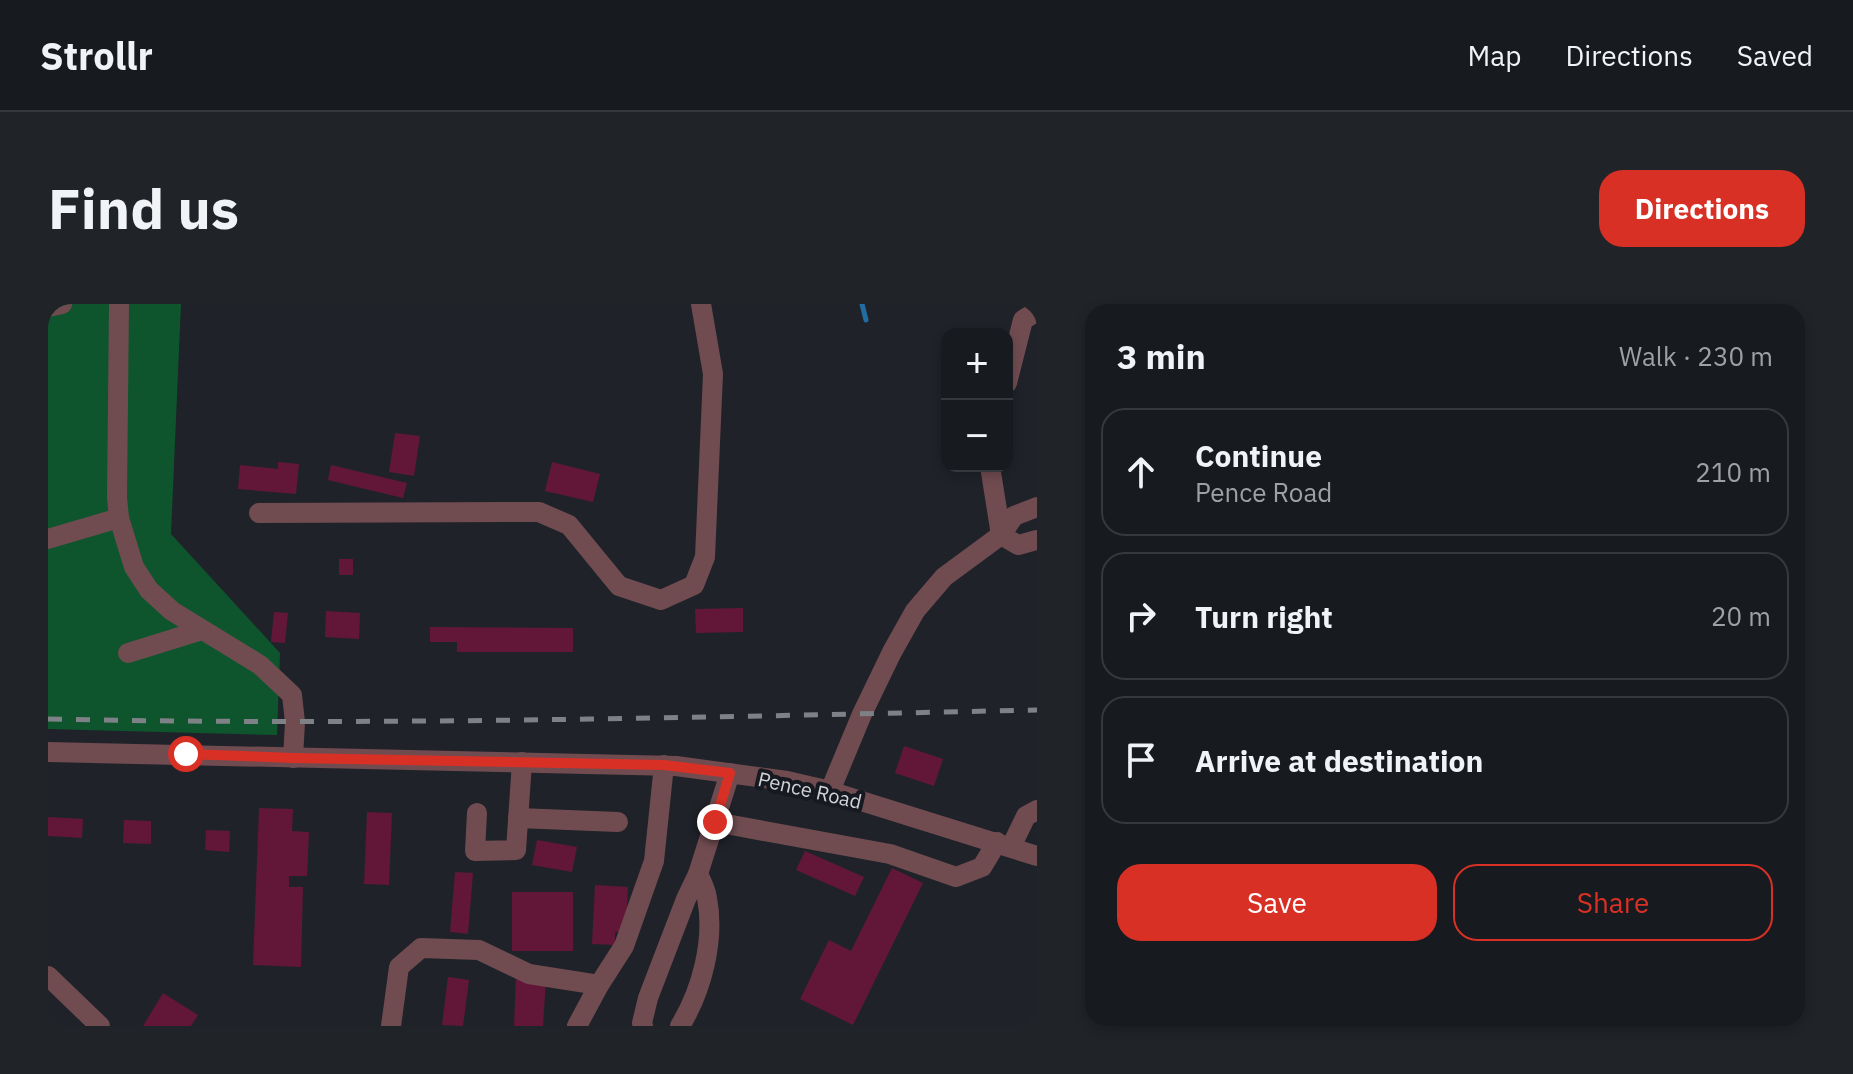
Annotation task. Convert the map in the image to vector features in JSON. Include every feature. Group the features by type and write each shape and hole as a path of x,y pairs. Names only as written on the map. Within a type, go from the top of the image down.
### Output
{"street":[{"path":"48,307 62,304"},
{"path":"119,304 117,498 119,518 134,567 149,590 172,611 260,665 292,695 295,722 293,758"},
{"path":"259,513 539,512 569,525 619,586 661,600 694,585 705,557 713,374 701,304"},
{"path":"1013,359 1023,320 1037,311"},
{"path":"991,472 1001,535"},
{"path":"830,791 862,714 915,611 944,577 1001,535 1014,516 1037,507"},
{"path":"48,539 119,518"},
{"path":"1001,535 1018,545 1037,540"},
{"path":"128,653 202,630"},
{"name":"Pence Road","path":"48,752 664,765 787,781 830,791 1037,856"},
{"path":"477,813 475,851 516,850 522,762"},
{"path":"577,1026 624,946 654,861 664,765"},
{"path":"643,1026 648,998 698,874 730,773"},
{"path":"715,822 890,854 956,877 982,867 1026,816 1037,810"},
{"path":"518,818 618,822"},
{"path":"680,1026 695,994 708,951 710,923 707,895 698,874"},
{"path":"391,1026 399,967 421,948 479,950 529,974 599,985"},
{"path":"48,976 100,1026"}],"green space":[{"path":"48,304 181,304 171,534 280,653 277,735 48,729"}],"building":[{"path":"395,433 420,436 414,476 389,472"},
{"path":"278,462 299,464 296,494 238,489 240,465 278,469"},
{"path":"552,462 600,474 593,502 545,491"},
{"path":"331,465 407,483 403,498 328,480"},
{"path":"339,559 353,559 353,575 339,575"},
{"path":"743,608 743,632 696,633 695,609"},
{"path":"326,611 360,613 359,639 325,637"},
{"path":"274,612 288,613 285,643 271,642"},
{"path":"430,627 573,628 573,652 457,652 457,642 430,642"},
{"path":"904,746 943,759 934,786 895,773"},
{"path":"259,808 293,809 292,831 309,832 307,876 289,876 289,887 303,887 301,967 253,965"},
{"path":"367,812 392,813 389,885 364,884"},
{"path":"48,817 83,819 82,838 48,836"},
{"path":"124,820 151,821 151,844 123,843"},
{"path":"206,830 230,831 229,852 205,850"},
{"path":"537,840 577,847 572,872 532,865"},
{"path":"805,851 864,877 855,896 796,870"},
{"path":"892,868 923,883 853,1025 800,999 829,940 851,951"},
{"path":"455,872 473,873 468,934 450,932"},
{"path":"595,885 628,887 626,932 615,932 615,945 592,944"},
{"path":"512,892 573,892 573,951 512,951"},
{"path":"448,977 469,980 463,1026 442,1025"},
{"path":"516,977 546,979 543,1026 514,1026"},
{"path":"163,993 198,1015 191,1026 143,1026"}],"waterway":[{"path":"862,304 866,320"}],"railway":[{"path":"48,719 419,721 1037,710"}],"route":[{"path":"186,754 617,763 730,773 715,822"}]}
